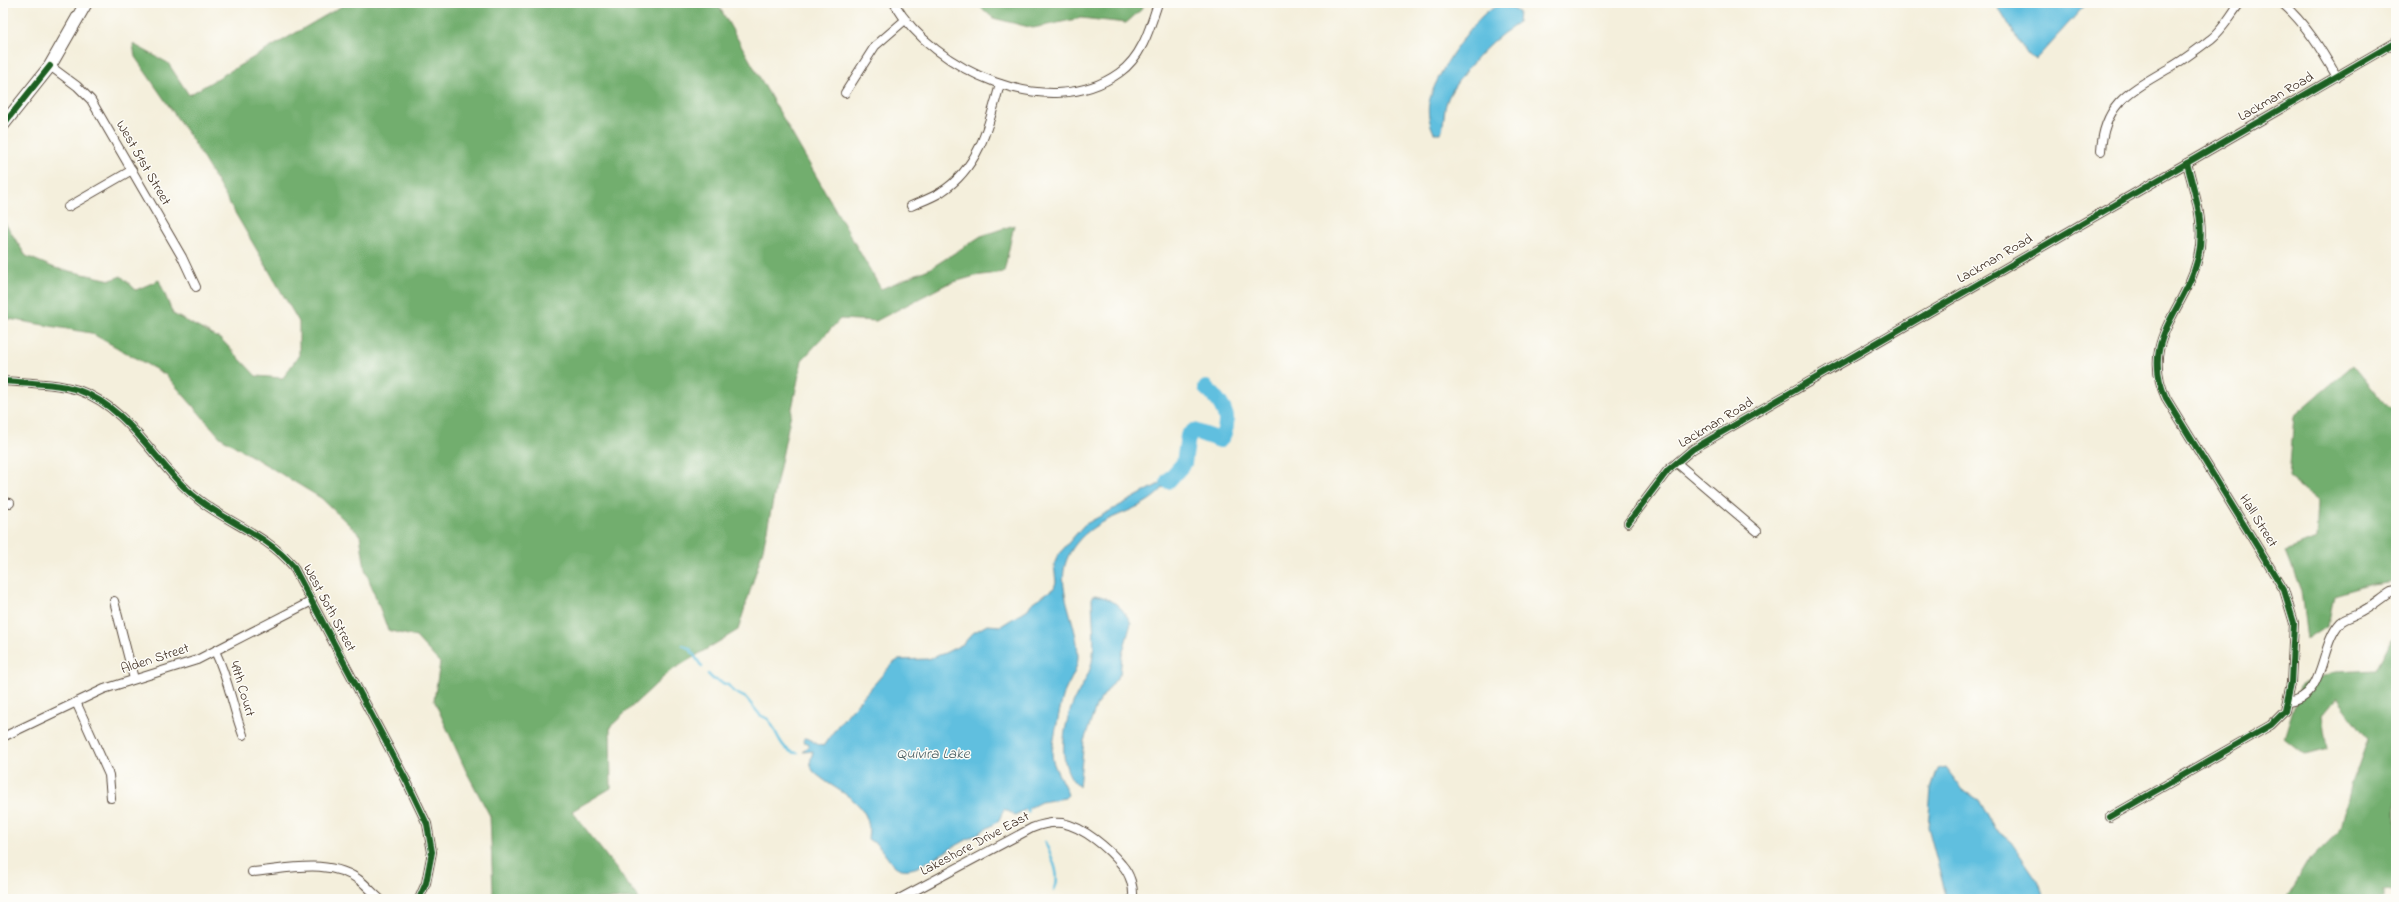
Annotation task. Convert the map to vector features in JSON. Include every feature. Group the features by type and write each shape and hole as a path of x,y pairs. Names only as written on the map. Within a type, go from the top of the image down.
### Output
{"main road":[{"path":"3,125 50,66 86,3"}],"street":[{"path":"894,3 912,30 942,55 976,76 1000,84 1049,93 1091,87 1120,73 1139,53 1158,3"},
{"path":"2101,151 2102,138 2107,121 2118,102 2133,89 2173,66 2213,37 2240,3"},
{"path":"2282,3 2295,15 2317,42 2337,77"},
{"path":"845,93 875,46 905,20"},
{"name":"Lackman Road","path":"1628,523 1668,470 1693,449 2396,42"},
{"name":"West 51st Street","path":"50,66 78,86 91,100 182,257 196,287"},
{"path":"911,206 941,193 964,174 979,150 1000,84"},
{"name":"Hall Street","path":"2110,817 2271,726 2279,719 2288,702 2294,642 2294,623 2288,599 2271,566 2166,398 2156,371 2156,361 2160,342 2193,274 2201,236 2200,210 2187,163"},
{"path":"68,207 132,170"},
{"name":"West 50th Street","path":"3,381 63,386 80,391 103,403 128,426 190,493 216,512 278,549 298,573 427,824 432,852 426,883 419,899"},
{"path":"1677,463 1757,531"},
{"path":"2288,702 2301,699 2313,687 2333,634 2342,622 2363,611 2391,592 2396,591"},
{"path":"114,601 134,679"},
{"name":"Alden Street","path":"3,737 76,702 134,679 186,665 312,601"},
{"name":"49th Court","path":"215,651 232,691 235,713 243,735"},
{"path":"76,702 109,775 111,798"},
{"name":"Lakeshore Drive East","path":"899,899 1043,824 1064,823 1074,827 1106,850 1123,865 1131,880 1133,899"},
{"path":"252,872 325,866 343,871 362,881 380,899"}],"green space":[{"path":"347,3 717,3 881,289 931,268 981,236 1014,225 1004,272 975,276 947,284 876,321 840,319 802,360 763,549 738,630 669,672 610,727 611,788 572,811 639,899 492,899 490,816 466,771 434,700 440,663 416,637 388,630 365,569 360,535 321,498 220,437 166,375 91,333 3,318 3,220 26,256 55,268 111,280 121,276 136,290 159,280 173,314 222,340 256,376 283,378 299,355 299,322 193,141 135,57 133,44 168,63 189,95"},
{"path":"976,3 1145,3 1142,9 1126,23 1081,18 1033,28 993,18"},
{"path":"2353,365 2385,404 2396,409 2396,581 2372,584 2334,595 2328,626 2307,640 2301,591 2286,551 2316,539 2318,501 2289,477 2294,416"},
{"path":"2396,636 2396,890 2383,892 2383,899 2286,899 2309,861 2341,829 2351,786 2368,739 2337,698 2323,715 2328,749 2305,755 2284,738 2301,684 2336,672 2376,670 2392,639"}],"water":[{"path":"1996,3 2087,3 2036,59 2026,53"},
{"path":"1504,4 1519,12 1518,22 1485,49 1462,76 1447,101 1441,133 1434,133 1429,119 1429,103 1432,93 1445,66 1464,37 1483,15 1492,8"},
{"name":"Quivira Lake","path":"1168,481 1160,492 1150,500 1101,523 1090,530 1080,539 1070,553 1064,568 1066,596 1077,641 1078,661 1065,691 1057,722 1052,753 1054,764 1068,795 1065,798 1041,802 1015,815 1004,809 999,820 993,825 918,867 903,869 897,867 876,844 868,839 869,826 865,815 859,806 813,771 810,763 813,751 803,752 809,746 808,743 803,742 804,738 823,746 839,724 892,664 898,660 928,659 945,653 963,644 973,633 987,625 1001,626 1028,609 1031,604 1054,588 1056,582 1054,565 1058,555 1084,525 1161,483"},
{"path":"1095,595 1101,596 1117,604 1131,623 1122,655 1120,674 1097,704 1084,741 1079,787 1072,779 1067,769 1064,758 1064,735 1069,713 1091,667 1094,637 1092,597"},
{"path":"1945,767 1963,790 1979,800 1995,829 2011,842 2038,881 2045,899 1947,899 1928,827 1931,789 1938,769"}],"waterway":[{"path":"1168,481 1184,463 1188,436 1194,431 1220,440 1224,433 1226,425 1224,412 1217,399 1206,388"},
{"path":"683,645 690,649 702,667"},
{"path":"708,674 713,679 728,685 734,692 746,698 760,715 768,719 783,746 787,750 798,753"},
{"path":"1045,842 1055,866 1057,879 1054,890"}],"cycle path":[{"path":"1628,523 1668,470 1693,449 2396,42"},
{"path":"3,125 50,66"},
{"path":"2110,817 2271,725 2285,711 2291,683 2294,623 2284,590 2166,398 2159,378 2158,360 2161,343 2167,326 2192,277 2200,246 2200,222 2187,163"},
{"path":"3,381 60,386 78,390 97,399 129,424 170,472 199,500 272,546 293,566 406,780 427,824 432,852 426,883 419,899"}]}
